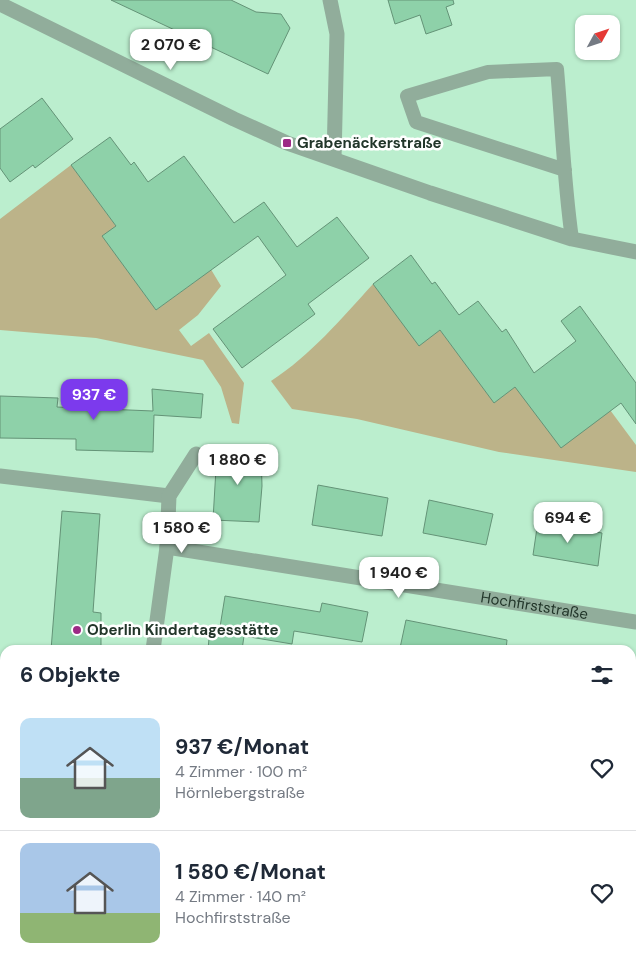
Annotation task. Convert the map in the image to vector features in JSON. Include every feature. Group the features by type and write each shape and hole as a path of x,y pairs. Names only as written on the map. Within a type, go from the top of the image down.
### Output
{"street":[{"path":"330,0 337,34 334,158"},
{"path":"0,4 234,119 288,143 430,193 572,239 636,252"},
{"path":"154,645 168,547 169,496 196,454"},
{"path":"0,476 169,496"},
{"name":"Hochfirststraße","path":"168,547 636,622"}],"lane":[{"path":"565,170 416,122 407,96 488,72 557,69 572,239"}],"shaded area":[{"path":"71,165 116,226 103,237 156,310 196,281 172,249 192,238 221,286 198,315 179,330 191,346 209,333 244,383 239,424 232,423 221,387 203,360 96,338 0,330 0,219"},
{"path":"373,284 419,345 440,330 494,402 515,387 593,387 636,445 636,472 499,452 357,419 292,409 271,381 286,371 312,348"}],"building":[{"path":"111,0 231,0 256,12 281,14 290,28 268,74"},
{"path":"388,0 453,0 454,4 446,7 452,25 426,34 420,15 395,24"},
{"path":"42,98 73,139 35,168 33,165 10,182 0,168 0,129"},
{"path":"110,137 131,165 134,162 148,182 184,156 234,223 264,202 297,247 337,217 369,258 308,304 315,314 242,368 213,329 286,275 258,236 156,310 102,236 116,226 71,165"},
{"path":"411,255 432,284 435,282 459,315 478,301 502,332 506,329 534,373 576,341 561,321 580,306 636,383 636,424 621,403 561,448 515,387 494,403 440,330 419,346 373,284"},
{"path":"152,389 203,394 201,418 154,415 153,452 76,450 76,439 0,438 0,396 58,398 57,407 153,411"},
{"path":"261,450 262,486 259,522 213,520 217,451"},
{"path":"318,485 388,498 382,536 312,525"},
{"path":"429,500 493,514 486,545 423,533"},
{"path":"62,511 100,514 93,612 101,613 101,645 51,645"},
{"path":"538,521 602,533 598,566 533,555"},
{"path":"225,596 320,612 322,603 368,612 362,642 294,631 292,644 244,636 243,645 208,645 210,626 220,627"},
{"path":"406,620 507,640 506,645 401,645"}],"place":[{"name":"Grabenäckerstraße","path":"287,143"},
{"name":"Oberlin Kindertagesstätte","path":"77,630"}]}
